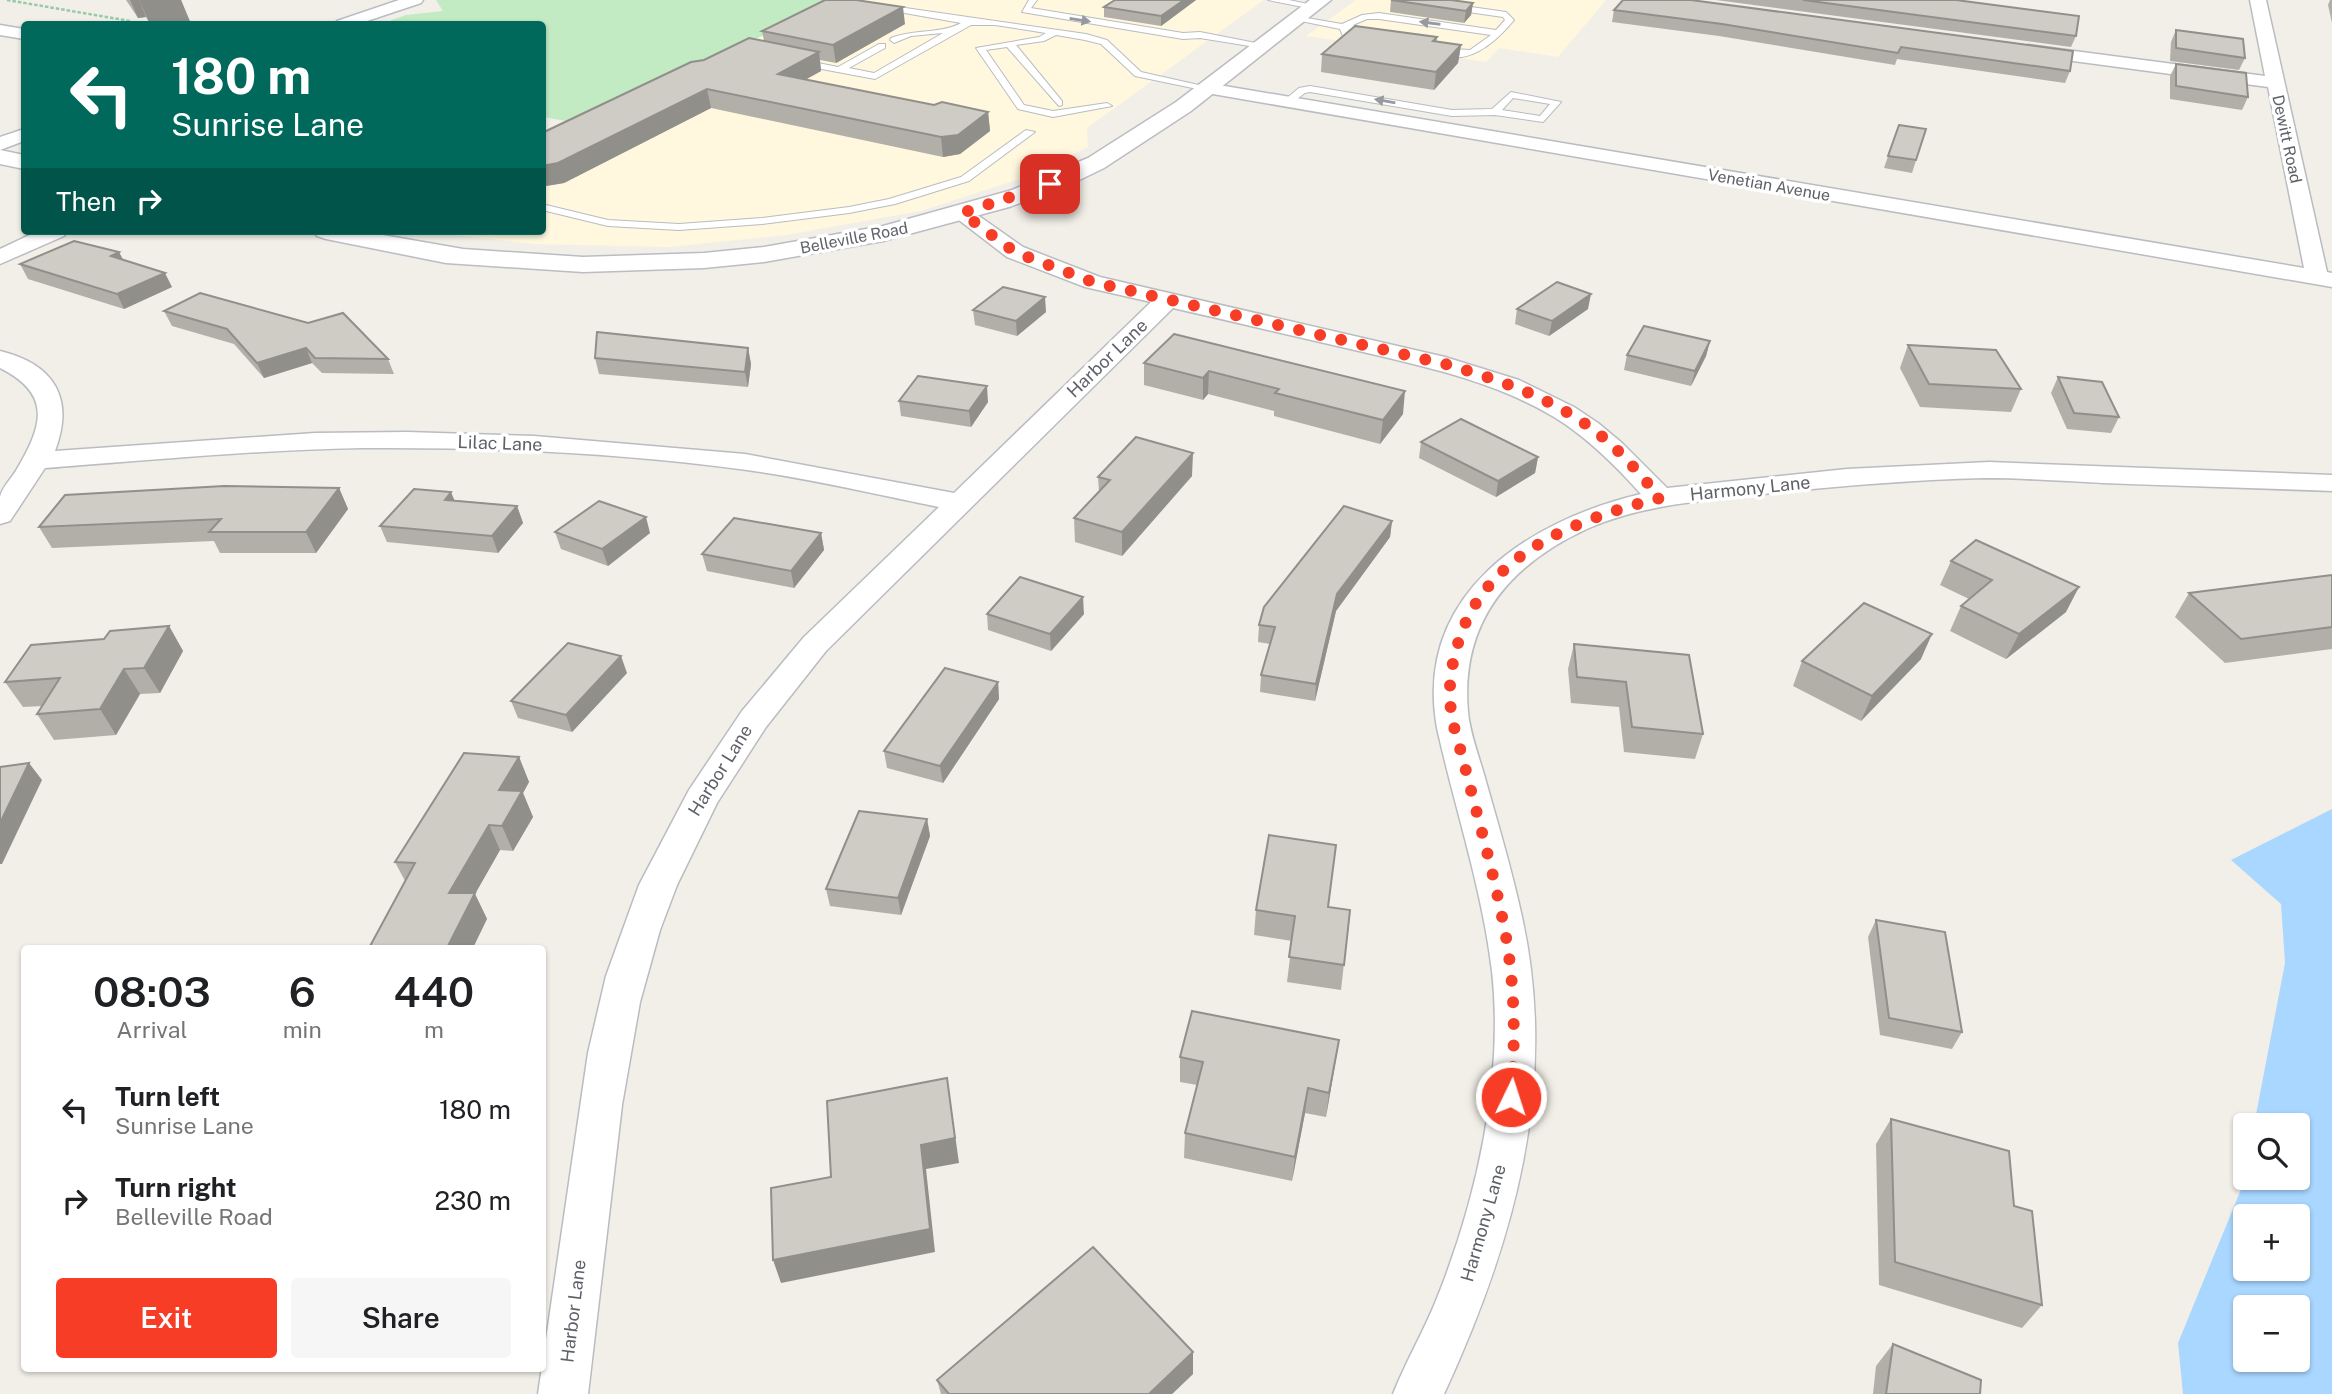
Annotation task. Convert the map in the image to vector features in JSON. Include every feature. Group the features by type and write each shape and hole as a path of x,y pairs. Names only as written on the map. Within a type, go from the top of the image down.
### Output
{"main road":[{"name":"Belleville Road","path":"363,235 430,253 513,261 658,262 818,246 895,231 1033,191 1097,162 1140,138 1318,3"},
{"path":"0,157 21,161"}],"street":[{"path":"352,21 415,0"},
{"name":"Dewitt Road","path":"2258,0 2275,83 2324,279"},
{"path":"0,30 21,34"},
{"path":"2016,48 2275,83"},
{"name":"Venetian Avenue","path":"1207,88 1287,102 1445,120 2324,279"},
{"path":"0,144 21,136"},
{"path":"962,213 998,241 1039,262 1093,282 1445,364 1499,381 1548,403 1592,430 1629,461 1660,498"},
{"path":"0,257 47,235"},
{"name":"Harbor Lane","path":"563,1394 603,1078 626,975 661,878 711,779 776,687 815,644 1167,300"},
{"path":"0,358 34,375 51,395 52,418 47,440 38,460 0,515"},
{"name":"Lilac Lane","path":"38,460 328,441 514,443 632,450 746,463 958,502"},
{"name":"Harmony Lane","path":"1418,1394 1460,1303 1495,1194 1510,1112 1515,998 1502,914 1451,710 1451,667 1462,628 1477,600 1491,582 1516,559 1559,531 1593,517 1660,498 1798,482 1941,471 2332,483"}],"lane":[{"path":"835,0 969,22 995,22 1056,31 1104,43 1138,74 1207,88"},
{"path":"1033,0 1026,9 1184,36 1200,35 1262,45"},
{"path":"1272,0 1318,3"},
{"path":"1422,49 1472,54 1483,47 1510,20 1506,15 1437,5"},
{"path":"1343,26 1365,17 1379,16 1497,33"},
{"path":"1295,19 1369,30"},
{"path":"789,60 875,76 969,22"},
{"path":"1343,26 1347,37 1373,42"},
{"path":"894,40 909,34 957,29"},
{"path":"1056,31 1041,39 980,48 1021,107 1052,114 1103,103"},
{"path":"1041,39 1049,47"},
{"path":"1433,40 1483,47"},
{"path":"1010,44 1059,103"},
{"path":"839,69 882,46"},
{"path":"1445,120 1495,112 1542,119 1556,102 1510,95 1495,112"},
{"path":"546,208 608,223 679,227 762,221 849,210 891,202 965,179 1030,132"}],"path":[{"path":"7,0 130,21"}],"shaded area":[{"path":"830,0 1264,0 1087,128 1088,147 1023,178 921,211 786,235 670,247 535,244 454,235 546,235 546,134"},
{"path":"1356,0 1606,0 1558,57 1499,48 1486,62 1306,36"}],"green space":[{"path":"436,0 842,0 572,122 546,118 546,21 389,21 406,15 443,11"}],"water":[{"path":"2332,809 2332,1394 2183,1394 2178,1343 2233,1209 2233,1281 2310,1281 2310,1204 2235,1204 2241,1190 2310,1190 2310,1113 2256,1113 2285,963 2281,904 2231,860"}],"building":[{"path":"825,0 856,0 903,7 833,45 762,31"},
{"path":"1115,0 1184,0 1161,16 1104,7"},
{"path":"1391,0 1451,0 1473,3 1466,11"},
{"path":"1623,0 1691,0 2073,51 2070,71 1901,47 1898,53 1722,24 1614,10"},
{"path":"1803,0 1956,0 2079,16 2076,36"},
{"path":"1355,26 1437,37 1433,41 1461,45 1436,72 1322,54"},
{"path":"2176,30 2243,39 2245,58 2176,48"},
{"path":"749,38 819,52 778,74 934,105 942,102 988,112 958,135 941,137 707,89 558,163 546,165 546,131 691,62 704,60"},
{"path":"2176,64 2246,73 2248,97 2176,86"},
{"path":"1899,125 1926,129 1916,160 1888,156"},
{"path":"74,241 119,252 111,256 165,273 117,294 20,264"},
{"path":"1557,282 1591,294 1552,321 1517,309"},
{"path":"1003,287 1045,297 1016,321 973,310"},
{"path":"200,293 308,323 343,313 388,359 315,358 306,348 257,363 227,329 164,311"},
{"path":"1644,326 1710,341 1695,371 1627,355"},
{"path":"597,332 748,348 745,372 595,358"},
{"path":"1174,334 1405,391 1383,420 1275,393 1279,389 1209,371 1203,378 1144,363"},
{"path":"1908,345 1996,350 2021,389 1929,384"},
{"path":"918,376 987,386 969,411 899,401"},
{"path":"2058,377 2102,382 2119,417 2074,413"},
{"path":"1461,419 1538,457 1498,481 1421,442"},
{"path":"1136,437 1193,453 1122,532 1074,518 1110,480 1098,477"},
{"path":"224,486 339,488 306,532 209,532 221,519 39,527 65,495"},
{"path":"414,489 451,492 445,500 517,506 492,536 380,526"},
{"path":"599,501 646,517 602,549 555,532"},
{"path":"1344,506 1392,521 1337,594 1316,684 1261,675 1275,627 1259,625 1264,607"},
{"path":"734,518 821,533 791,571 702,554"},
{"path":"1976,540 2079,587 2019,634 1961,606 1992,580 1951,561"},
{"path":"2332,575 2332,627 2241,639 2189,593"},
{"path":"1020,577 1083,597 1050,634 987,614"},
{"path":"1864,603 1932,634 1872,696 1802,661"},
{"path":"169,626 144,668 124,669 100,709 37,714 60,678 5,682 31,645 104,639 110,631"},
{"path":"568,643 621,656 566,715 511,701"},
{"path":"1574,644 1689,655 1703,734 1632,727 1626,682 1577,677"},
{"path":"945,668 998,682 940,766 884,751"},
{"path":"464,753 519,757 499,790 522,791 502,826 489,825 449,893 475,893 449,945 371,945 415,863 395,862"},
{"path":"29,763 0,823 0,767"},
{"path":"859,811 927,819 898,898 826,889"},
{"path":"1269,835 1336,845 1328,907 1350,910 1344,965 1289,957 1295,916 1256,910"},
{"path":"1876,920 1945,932 1962,1032 1889,1018"},
{"path":"1192,1011 1339,1040 1329,1093 1308,1088 1295,1157 1185,1133 1203,1062 1180,1057"},
{"path":"947,1078 955,1138 921,1145 930,1229 773,1260 771,1188 831,1177 827,1101"},
{"path":"1891,1119 2009,1151 2014,1206 2032,1211 2042,1305 1895,1262"},
{"path":"1093,1247 1193,1352 1149,1394 949,1394 937,1380"},
{"path":"1893,1344 1981,1380 1980,1394 1886,1394"}],"route":[{"path":"1050,184 994,205 962,213 1015,252 1093,282 1445,364 1524,391 1571,415 1612,445 1660,498 1593,517 1559,531 1516,559 1491,582 1477,600 1462,628 1451,667 1451,710 1502,914 1515,998 1511,1097"}]}
